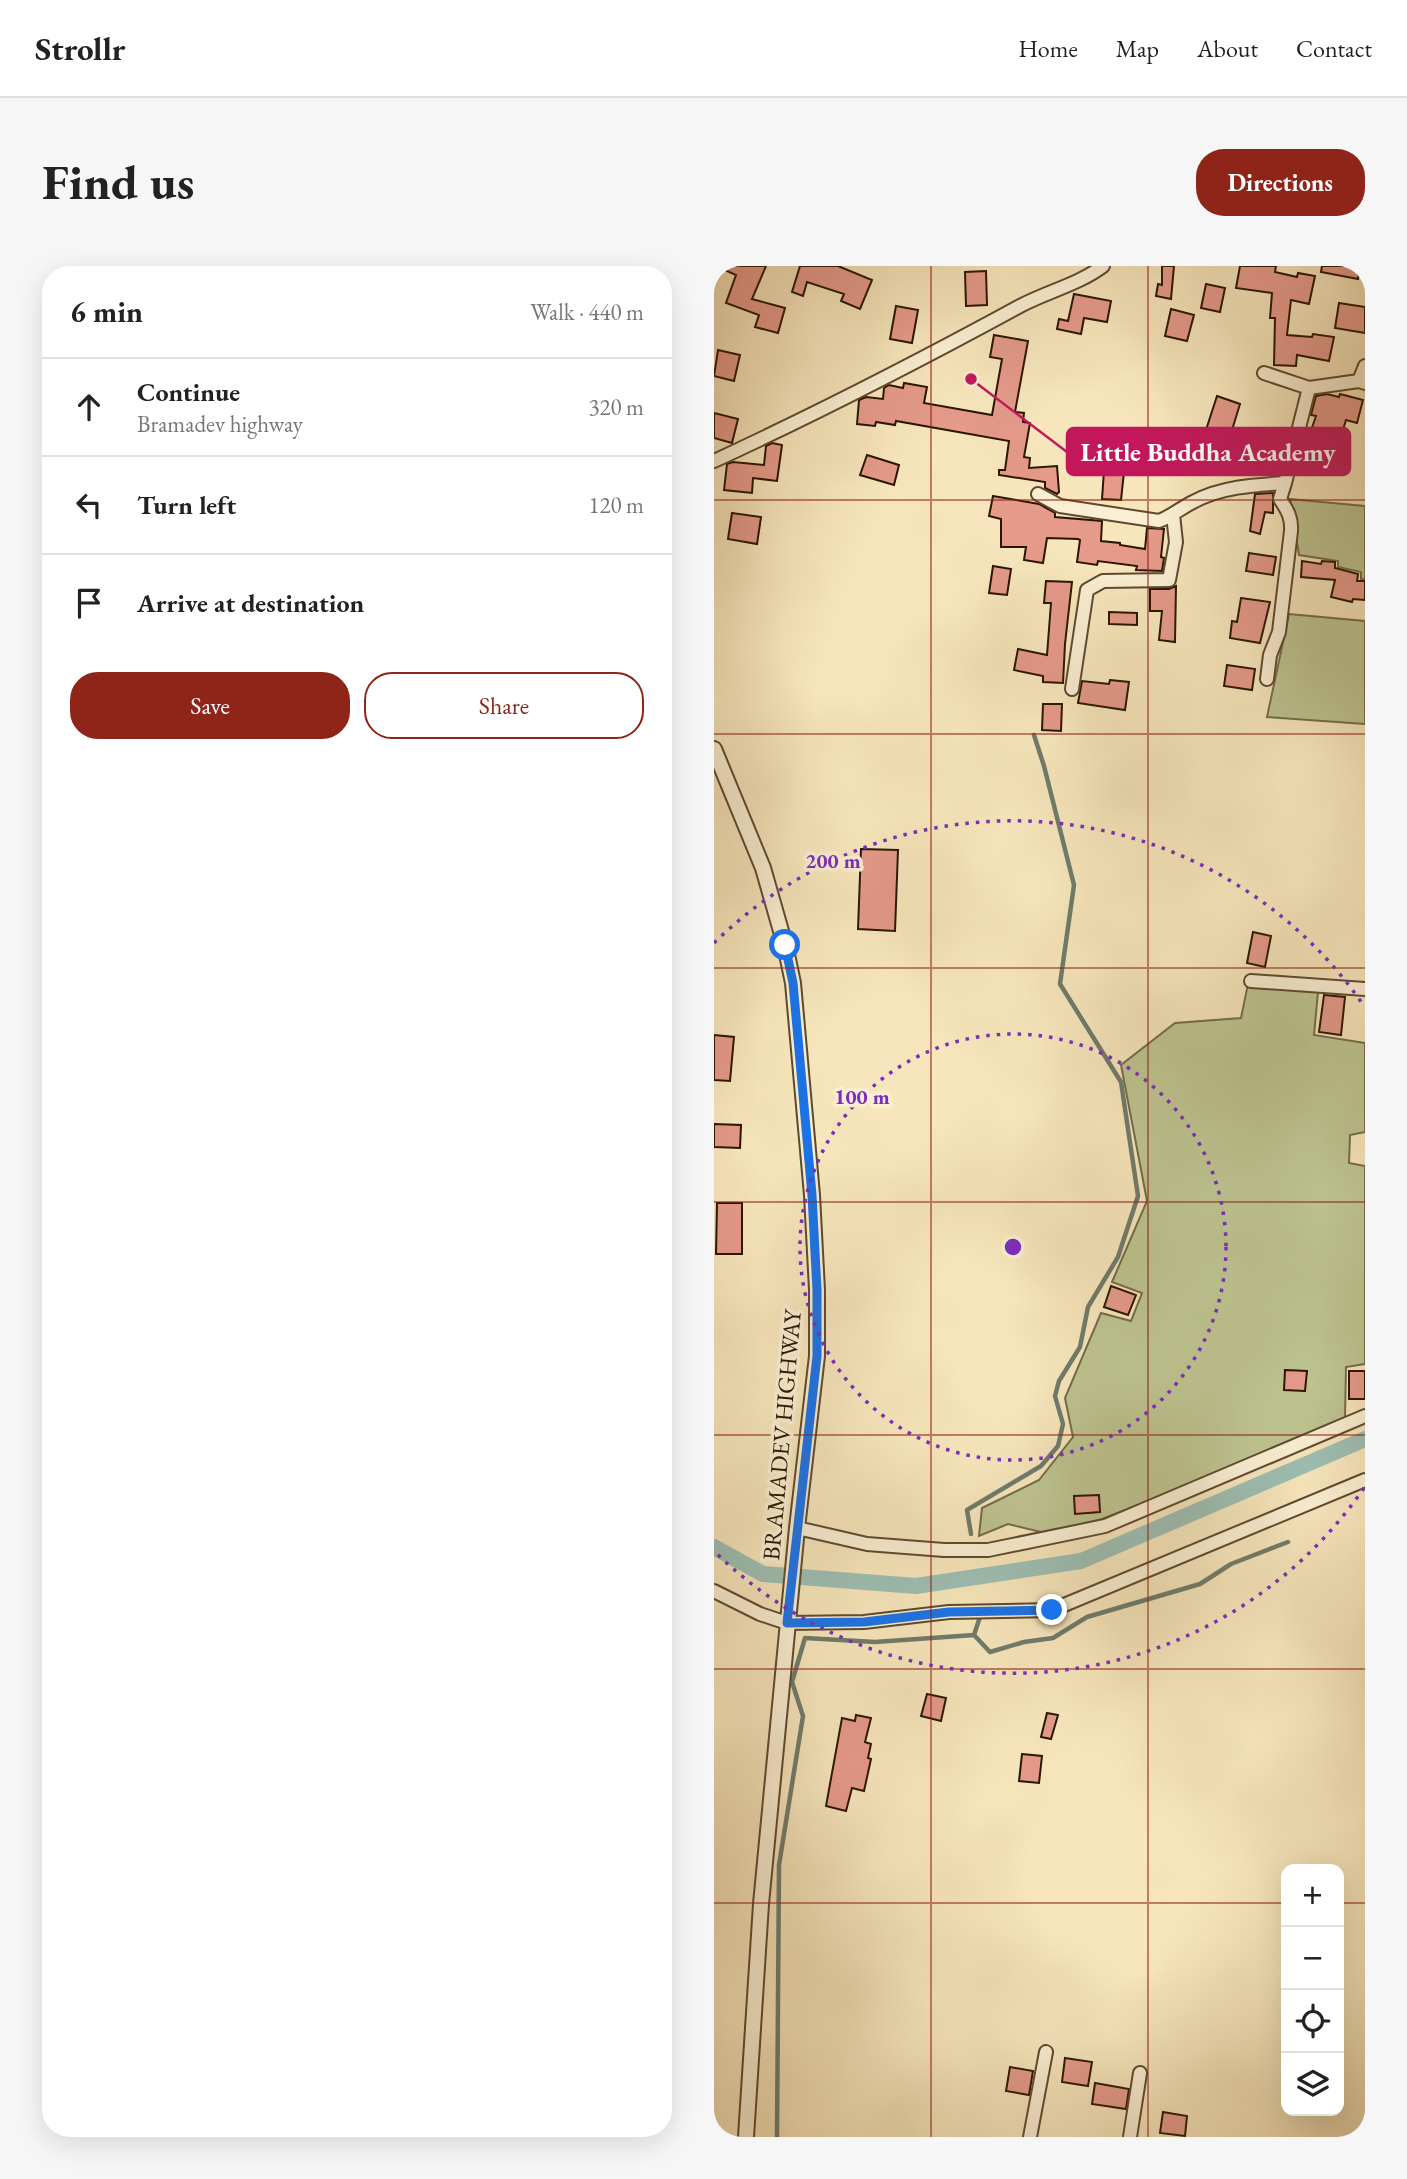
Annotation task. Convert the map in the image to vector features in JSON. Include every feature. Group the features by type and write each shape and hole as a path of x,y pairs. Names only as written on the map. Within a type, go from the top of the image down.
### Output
{"street":[{"path":"714,461 960,340 1026,303 1093,274 1103,266"},
{"path":"1264,373 1309,388 1362,382 1365,366"},
{"path":"1267,679 1269,654 1279,632 1292,520 1280,499 1309,388"},
{"path":"1038,494 1060,506 1159,521 1173,516 1194,502 1240,486 1285,483"},
{"path":"1072,689 1087,590 1103,581 1169,580 1176,542 1173,516"},
{"name":"BRAMADEV HIGHWAY","path":"714,749 762,868 785,945 793,983 812,1195 817,1290 817,1356 761,1904 746,2137"},
{"path":"1251,981 1365,989"},
{"path":"797,1532 867,1544 944,1550 988,1550 1105,1526 1365,1416"},
{"path":"714,1591 760,1614 788,1620 864,1622 949,1612 1052,1610 1365,1480"},
{"path":"1030,2137 1046,2052"},
{"path":"1130,2137 1140,2073"}],"green space":[{"path":"1290,499 1365,506 1365,579 1361,579 1361,572 1338,567 1338,561 1299,555"},
{"path":"1289,614 1365,621 1365,724 1267,717"},
{"path":"1248,984 1318,992 1314,1035 1365,1043 1365,1132 1350,1135 1349,1163 1365,1166 1365,1364 1346,1367 1345,1418 1193,1484 1102,1519 1045,1533 1008,1524 979,1536 982,1508 1039,1480 1073,1437 1065,1398 1101,1313 1131,1321 1142,1293 1112,1282 1147,1201 1121,1065 1175,1023 1241,1018"}],"building":[{"path":"716,266 766,266 752,299 785,308 778,333 755,327 759,315 726,303 736,275"},
{"path":"800,266 838,266 872,280 860,309 841,301 844,294 807,282 803,296 792,292"},
{"path":"1162,266 1174,266 1171,299 1156,296 1158,284 1162,285"},
{"path":"1240,266 1276,266 1275,272 1297,277 1298,273 1315,276 1309,304 1291,300 1287,335 1312,337 1313,334 1334,337 1329,361 1297,355 1296,366 1274,365 1275,318 1270,318 1272,293 1236,288"},
{"path":"1322,266 1360,266 1358,279 1321,272"},
{"path":"986,271 987,305 966,306 965,272"},
{"path":"1206,284 1225,288 1220,312 1201,308"},
{"path":"1074,294 1111,301 1107,322 1084,318 1081,334 1057,329 1059,319 1068,321"},
{"path":"1339,303 1365,307 1365,333 1335,328"},
{"path":"896,306 918,310 912,343 890,339"},
{"path":"1171,309 1194,315 1187,341 1165,336"},
{"path":"994,335 1028,341 1015,412 1024,413 1023,422 1030,423 1024,457 1030,458 1029,468 1057,466 1057,494 1045,488 1045,482 999,475 999,470 1005,470 1009,441 896,421 895,425 876,422 875,426 857,424 859,400 866,397 883,399 884,388 889,385 903,388 904,383 927,387 924,403 992,415 1002,359 990,357"},
{"path":"718,350 740,355 734,381 714,376"},
{"path":"1327,394 1339,397 1340,394 1363,400 1357,423 1346,420 1334,459 1321,455 1318,469 1299,465 1316,416 1311,415 1316,396"},
{"path":"1217,396 1240,404 1229,440 1205,433"},
{"path":"714,413 738,419 732,443 714,438"},
{"path":"772,443 782,445 777,481 753,478 752,493 724,490 727,464 733,462 764,465 766,446"},
{"path":"867,455 899,465 894,485 860,475"},
{"path":"1104,471 1124,472 1121,500 1102,499"},
{"path":"1273,493 1273,513 1265,512 1260,534 1250,531 1255,494"},
{"path":"993,496 1039,504 1055,513 1055,517 1102,521 1101,541 1120,545 1145,549 1147,528 1164,529 1162,571 1136,570 1137,566 1098,561 1097,565 1077,562 1078,539 1047,538 1043,563 1024,560 1026,547 1001,547 1001,519 989,516"},
{"path":"732,513 761,517 757,544 728,539"},
{"path":"1249,553 1276,557 1273,575 1246,571"},
{"path":"1302,561 1321,564 1322,561 1335,562 1335,568 1358,574 1357,581 1365,581 1365,600 1353,599 1352,602 1331,597 1335,580 1301,577"},
{"path":"993,566 1011,569 1007,595 989,593"},
{"path":"1046,581 1072,582 1063,683 1043,682 1043,676 1014,670 1018,649 1047,655 1051,603 1044,603"},
{"path":"1176,586 1175,642 1159,640 1162,611 1150,611 1150,589 1169,589"},
{"path":"1241,598 1270,602 1260,643 1230,638 1232,621 1237,622"},
{"path":"1109,612 1137,613 1137,625 1109,624"},
{"path":"1227,665 1255,669 1252,690 1224,686"},
{"path":"1110,680 1129,682 1125,710 1078,703 1082,681 1109,684"},
{"path":"1043,704 1062,704 1061,731 1042,730"},
{"path":"861,849 898,850 895,931 858,929"},
{"path":"1253,932 1271,936 1265,967 1247,963"},
{"path":"1324,995 1345,997 1341,1035 1319,1032"},
{"path":"714,1035 734,1037 730,1081 714,1080"},
{"path":"714,1124 741,1125 740,1148 714,1147"},
{"path":"717,1203 742,1203 742,1254 716,1254"},
{"path":"1111,1286 1136,1295 1128,1315 1104,1307"},
{"path":"1285,1370 1307,1371 1305,1391 1284,1390"},
{"path":"1349,1371 1365,1371 1365,1399 1349,1399"},
{"path":"1099,1495 1100,1512 1075,1514 1074,1496"},
{"path":"927,1694 946,1698 941,1721 921,1716"},
{"path":"1047,1713 1058,1715 1051,1739 1041,1737"},
{"path":"856,1715 871,1718 865,1742 871,1744 868,1758 871,1759 864,1791 852,1788 846,1811 826,1806 842,1718 855,1721"},
{"path":"1022,1754 1042,1756 1039,1783 1019,1781"},
{"path":"1065,2058 1092,2062 1088,2086 1062,2082"},
{"path":"1010,2067 1033,2071 1029,2095 1006,2091"},
{"path":"1095,2083 1129,2089 1126,2109 1092,2104"},
{"path":"1163,2112 1187,2116 1185,2136 1160,2133"}],"waterway":[{"path":"971,1534 967,1510 1041,1466 1058,1446 1063,1424 1055,1396 1059,1381 1080,1347 1088,1307 1118,1257 1138,1196 1121,1082 1060,984 1074,885 1034,735"},
{"path":"714,1547 763,1574 916,1586 1081,1561 1365,1439"},
{"path":"980,1617 974,1635 990,1652 1024,1642 1053,1638 1087,1617 1200,1584 1231,1564 1288,1542"},
{"path":"777,2137 779,1865 803,1716 792,1682 805,1638 875,1642 974,1635"}],"place":[{"name":"Little Buddha Academy","path":"971,379"}],"route":[{"path":"785,945 793,983 812,1195 817,1290 817,1356 787,1623 864,1622 949,1612 1052,1610"}]}
